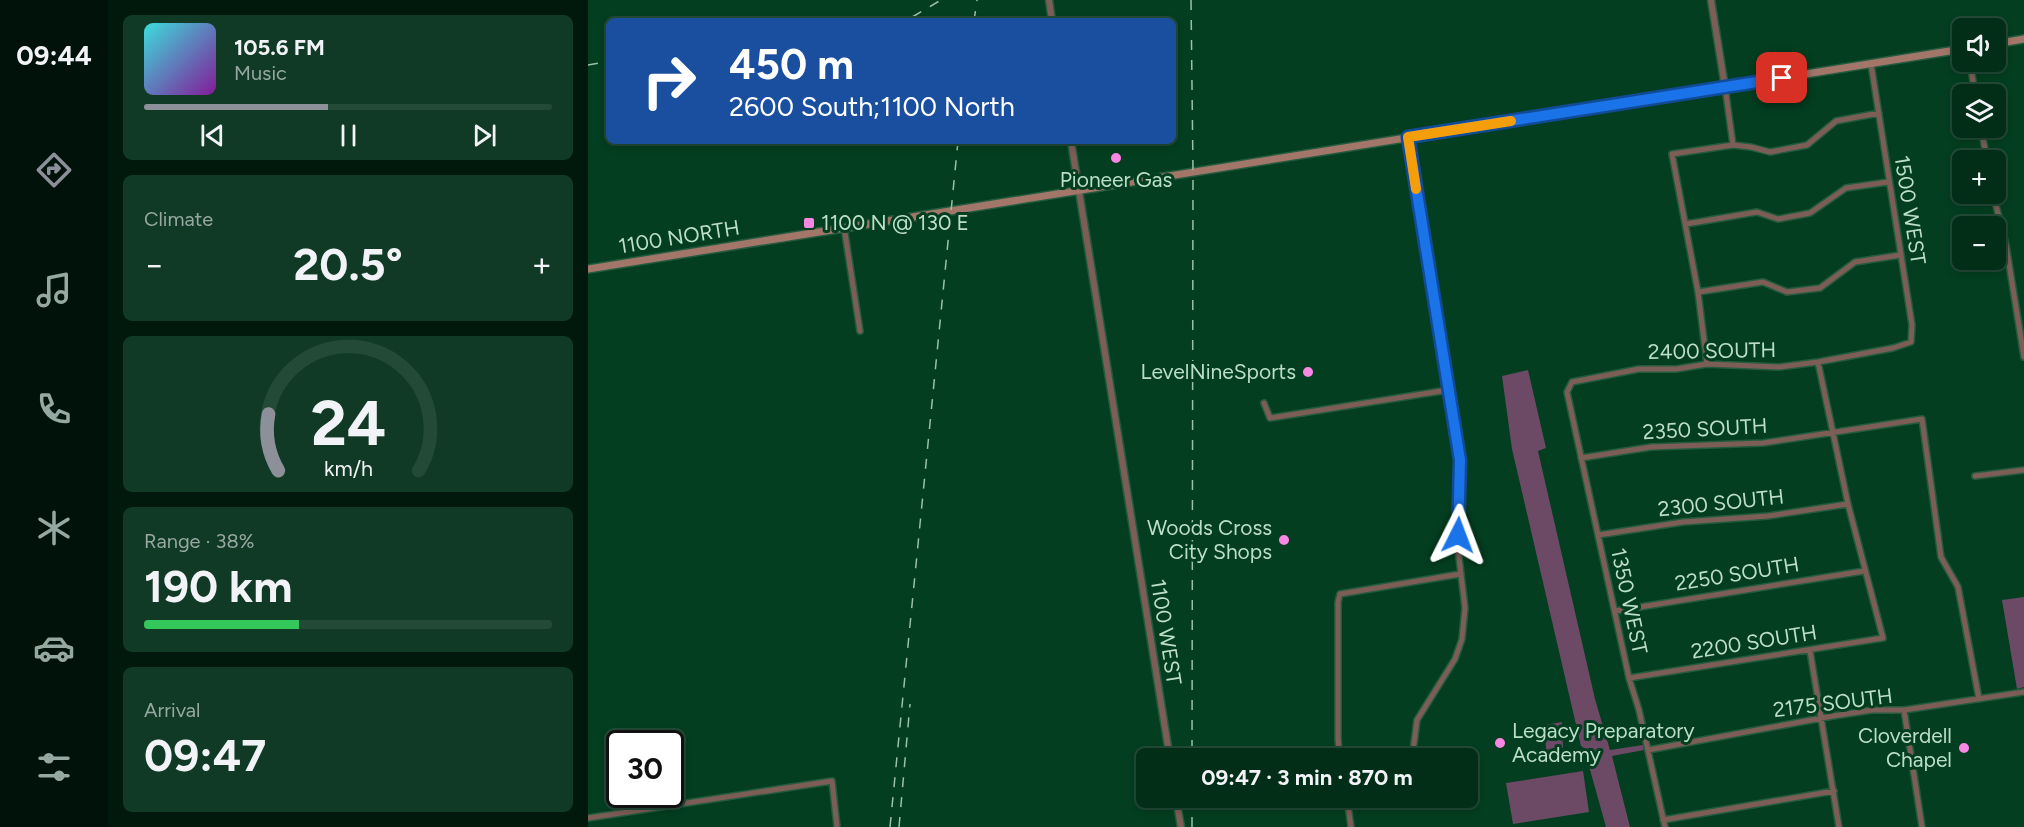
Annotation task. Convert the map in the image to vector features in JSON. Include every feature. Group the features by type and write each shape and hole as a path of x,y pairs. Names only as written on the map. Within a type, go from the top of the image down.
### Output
{"main road":[{"path":"2006,42 2024,39"},
{"name":"1100 NORTH","path":"588,269 1952,51"}],"street":[{"path":"1049,0 1052,18"},
{"path":"1712,0 1733,145"},
{"name":"1500 WEST","path":"1818,362 1893,348 1911,342 1912,325 1871,64"},
{"path":"1707,364 1698,292 1672,154 1733,145 1770,152 1807,145 1836,121 1880,113"},
{"path":"1408,137 1460,460 1458,549 1465,608 1462,639 1449,670 1419,714 1414,731 1413,748"},
{"name":"1100 WEST","path":"1071,144 1168,748"},
{"path":"1686,224 1757,212 1778,219 1810,213 1846,188 1888,182"},
{"path":"1996,204 2006,245 2024,357"},
{"path":"844,227 860,331"},
{"path":"1698,292 1763,282 1787,292 1820,288 1855,262 1900,255"},
{"path":"1818,362 1832,434 1864,571"},
{"name":"2400 SOUTH","path":"1572,382 1639,369 1676,369 1707,364 1779,367 1818,362"},
{"name":"1350 WEST","path":"1572,382 1567,392 1629,678 1640,710 1665,827"},
{"path":"1264,403 1270,418 1448,390"},
{"name":"2350 SOUTH","path":"1581,458 1652,447 1763,443 1922,419 1941,557 1958,587 1979,699"},
{"path":"1975,476 2024,470"},
{"name":"2300 SOUTH","path":"1598,535 1683,522 1768,516 1848,504"},
{"name":"2250 SOUTH","path":"1615,610 1864,571"},
{"name":"2200 SOUTH","path":"1629,678 1883,638 1864,571"},
{"path":"1339,748 1338,602 1340,594 1460,574"},
{"path":"1810,651 1839,827"},
{"name":"2175 SOUTH","path":"1648,750 1872,710 1904,710 2024,692"},
{"path":"1904,710 1922,827"},
{"path":"588,818 832,781 837,827"},
{"path":"1663,820 1834,790"},
{"path":"1178,808 1181,827"},
{"path":"1348,808 1351,827"}],"shaded area":[{"path":"1528,370 1546,448 1538,451 1595,699 1610,750 1643,745 1644,750 1612,756 1630,827 1606,827 1584,748 1581,746 1512,449 1502,376"},
{"path":"2024,597 2024,687 2017,689 2002,600"},
{"path":"1562,722 1563,748 1546,750 1545,725"},
{"path":"1583,771 1589,812 1513,824 1506,783"}],"railway":[{"path":"906,18 914,16 941,0"},
{"path":"974,18 977,0"},
{"path":"1191,0 1192,748"},
{"path":"588,65 606,62"},
{"path":"890,827 958,144"},
{"path":"899,827 910,704"},
{"path":"1192,808 1192,827"}],"slow traffic":[{"path":"1416,189 1408,137 1511,121"}],"place":[{"name":"Pioneer Gas","path":"1116,158"},
{"name":"1100 N @ 130 E","path":"809,223"},
{"name":"LevelNineSports","path":"1308,372"},
{"name":"Woods Cross City Shops","path":"1284,540"},
{"name":"Legacy Preparatory Academy","path":"1500,743"},
{"name":"Cloverdell Chapel","path":"1964,748"}],"route":[{"path":"1458,535 1460,460 1408,137 1782,78"}]}
